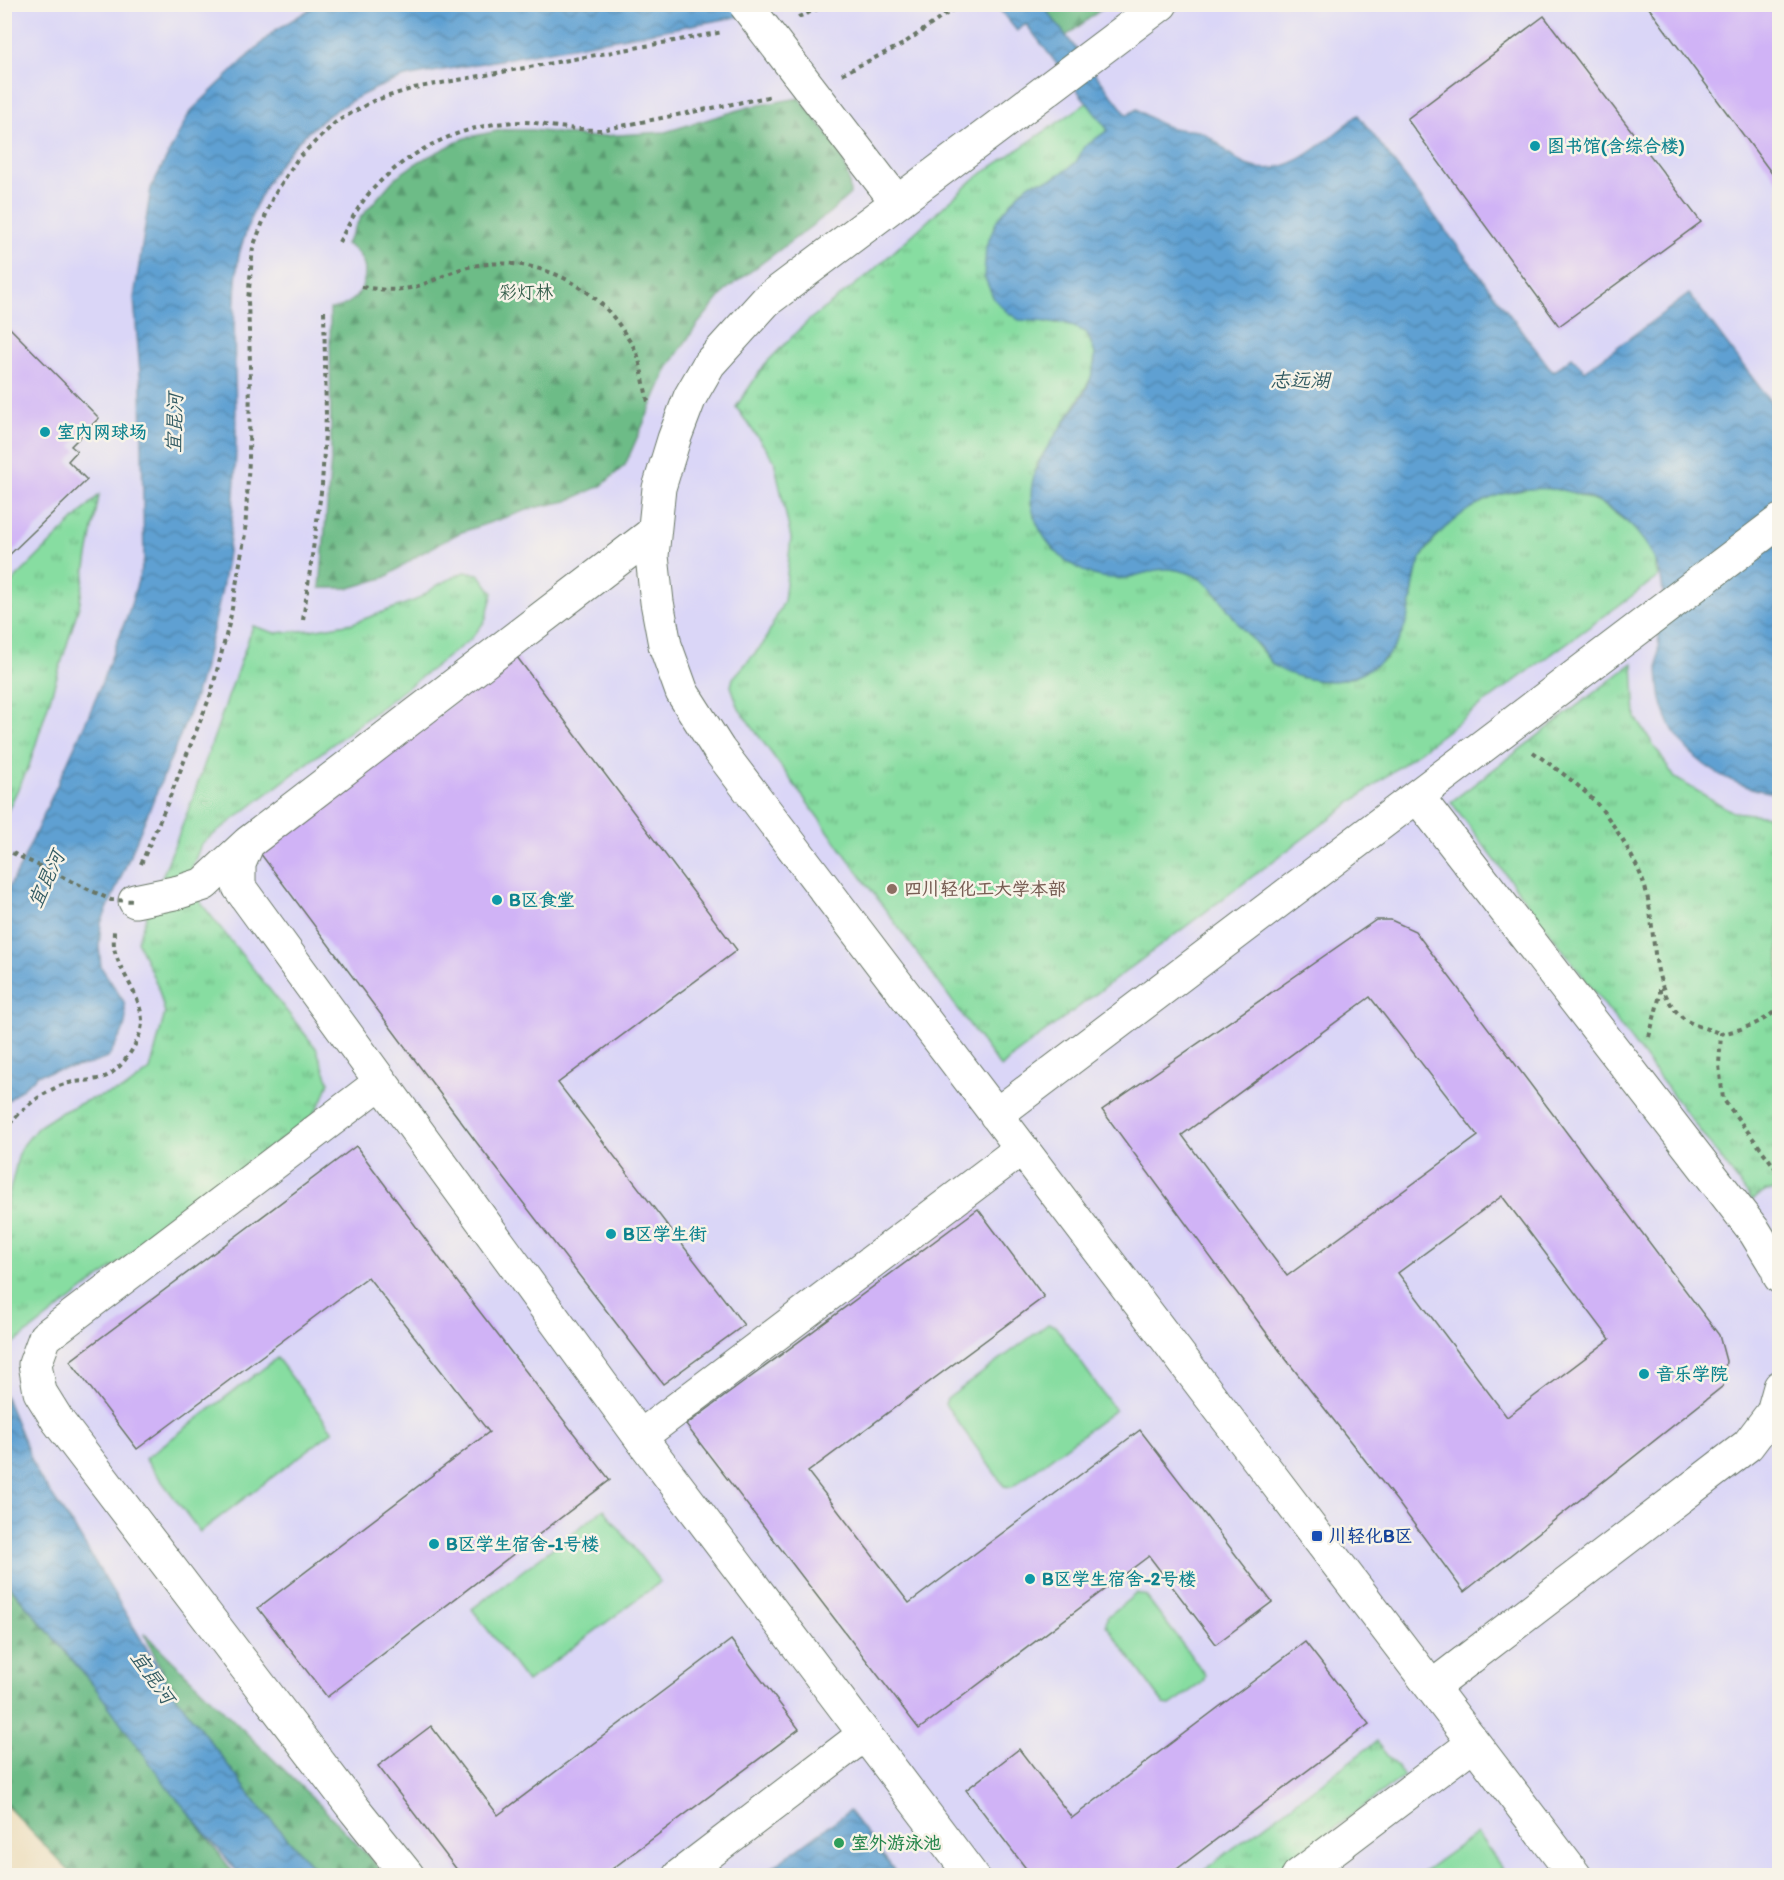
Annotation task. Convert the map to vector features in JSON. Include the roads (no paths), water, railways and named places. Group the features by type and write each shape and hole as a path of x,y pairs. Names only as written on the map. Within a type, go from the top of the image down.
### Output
{"street":[{"path":"1161,4 766,301 709,364 690,397 659,488 652,556 665,645 682,692 719,750 1575,1875"},
{"path":"737,18 804,80 897,202"},
{"path":"996,1115 1779,521"},
{"path":"128,902 179,892 204,884 248,843 654,532"},
{"path":"1417,796 1755,1232 1779,1277"},
{"path":"248,843 239,864 239,887 640,1437 972,1875"},
{"path":"381,1082 45,1337 35,1364 40,1392 58,1421 355,1810 408,1875"},
{"path":"640,1437 1022,1149"},
{"path":"1431,1687 1748,1445 1773,1412 1779,1389"},
{"path":"679,1875 865,1734"},
{"path":"1298,1875 1474,1743"}],"water":[{"name":"志远湖","path":"1054,4 1047,11 1127,115 1137,109 1167,126 1202,132 1246,165 1262,169 1277,168 1292,163 1320,145 1358,115 1553,372 1572,357 1585,371 1689,294 1779,413 1779,793 1750,788 1722,776 1705,765 1677,737 1663,706 1660,690 1658,653 1663,598 1657,565 1644,540 1635,529 1613,510 1582,495 1563,490 1524,490 1486,500 1468,510 1439,534 1421,558 1417,567 1408,618 1395,647 1380,662 1366,671 1333,681 1295,676 1273,665 1216,593 1197,577 1170,569 1125,578 1097,576 1071,564 1050,545 1036,521 1031,497 1034,476 1043,455 1082,397 1091,378 1094,350 1086,332 1065,323 1019,320 994,299 984,276 986,247 997,220 1021,191 1032,183 1052,179 1065,171 1076,162 1084,147 1108,130 1026,24 1017,31 996,5"},
{"name":"宜昆河","path":"317,5 790,5 736,17 405,77 351,101 328,116 306,133 271,176 258,201 239,253 234,325 236,432 234,491 225,569 211,639 201,678 182,730 101,923 99,947 101,967 124,1002 126,1017 124,1029 108,1058 39,1074 5,1103 5,894 20,867 92,708 129,611 144,560 141,385 134,298 151,188 190,112 274,31"},
{"name":"宜昆河","path":"5,1395 38,1475 77,1532 172,1691 258,1805 320,1875 240,1875 168,1788 94,1686 5,1580"},
{"name":"室外游泳池","path":"849,1811 898,1875 762,1875"}],"place":[{"name":"图书馆(含综合楼)","path":"1535,146"},
{"name":"室内网球场","path":"45,432"},
{"name":"四川轻化工大学本部","path":"892,889"},
{"name":"B区食堂","path":"497,900"},
{"name":"B区学生街","path":"611,1234"},
{"name":"音乐学院","path":"1644,1374"},
{"name":"川轻化B区","path":"1317,1536"},
{"name":"B区学生宿舍-1号楼","path":"434,1544"},
{"name":"B区学生宿舍-2号楼","path":"1030,1579"},
{"name":"室外游泳池","path":"839,1843"}],"park label":[{"name":"彩灯林","path":"526,292"}]}
